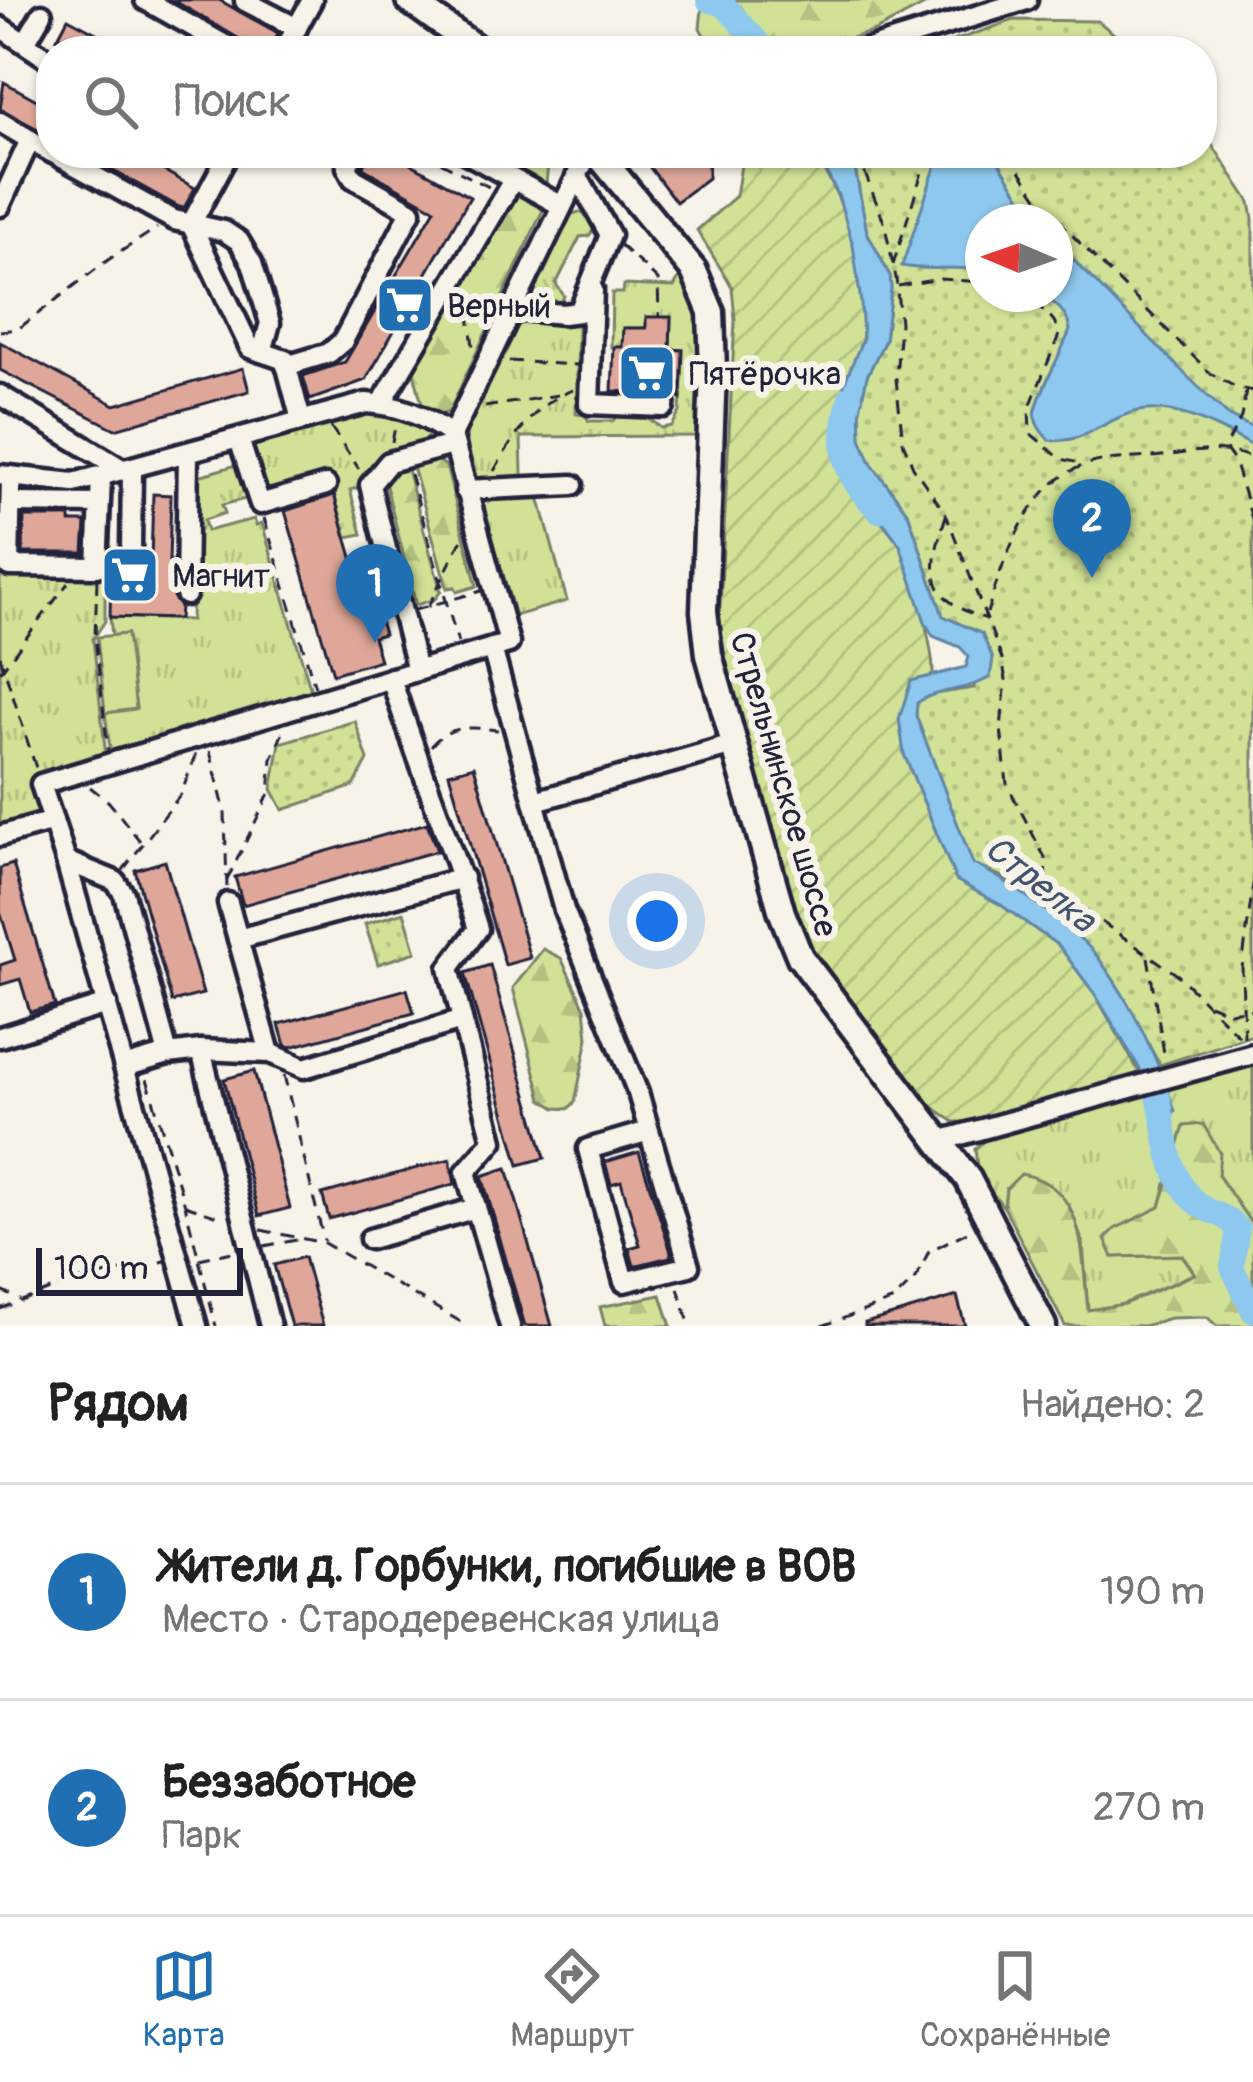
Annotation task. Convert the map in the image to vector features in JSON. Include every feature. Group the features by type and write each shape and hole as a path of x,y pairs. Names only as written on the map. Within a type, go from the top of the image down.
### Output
{"main road":[{"path":"409,0 459,36"},
{"name":"Стрельнинское шоссе","path":"605,168 694,271 711,312 704,611 709,655 782,914 800,957 968,1179 1036,1325"}],"street":[{"path":"145,0 209,36"},
{"path":"292,36 313,0"},
{"path":"911,36 1027,0"},
{"path":"245,1 297,28"},
{"path":"26,41 42,14"},
{"path":"0,27 36,52"},
{"path":"0,122 36,144"},
{"path":"0,206 30,140"},
{"path":"80,168 182,222 224,231 239,241 252,263 270,323 262,352"},
{"path":"182,222 216,168"},
{"path":"286,366 329,352 343,341 411,211 353,178 348,168"},
{"path":"484,168 507,187 562,206"},
{"path":"417,670 370,485 397,459 452,440 476,380 582,168"},
{"path":"577,175 610,235 586,312 589,404 664,407 664,397"},
{"path":"390,405 463,261 507,187"},
{"path":"182,222 250,348 285,360 301,420"},
{"path":"510,309 586,312"},
{"path":"0,395 130,471"},
{"path":"100,478 97,567 9,566 11,503 6,477 55,484 100,478 366,403 426,417 452,440 473,489 509,643 41,784 106,1004 133,1065 197,1326"},
{"path":"239,439 260,505 326,485"},
{"path":"186,595 188,454"},
{"path":"130,471 131,551"},
{"path":"473,489 573,484"},
{"path":"11,503 100,503"},
{"path":"492,648 565,910 650,1131 681,1268 624,1282 588,1149 650,1131"},
{"path":"391,679 478,929 449,968 493,1142 466,1172 510,1326"},
{"path":"535,801 734,745"},
{"path":"0,836 53,821"},
{"path":"66,861 115,881 124,894 168,1054"},
{"path":"238,939 463,878"},
{"path":"228,904 274,1055"},
{"path":"0,1037 106,1004"},
{"path":"133,1065 168,1054 201,1051 274,1055 304,1067 462,1020"},
{"path":"201,1051 270,1326"},
{"path":"939,1141 1253,1054"},
{"path":"370,1239 476,1208"}],"path":[{"path":"460,168 507,187"},
{"path":"863,168 884,222 896,286 900,340 896,379 903,442 913,467 946,514 988,618 1006,680 1001,728 1006,784 1045,858 1046,886 1060,901 1086,911 1179,976 1244,1040 1240,1012 1253,884"},
{"path":"893,267 923,168"},
{"path":"1018,168 1073,238 1210,373 1253,391"},
{"path":"0,331 18,329 108,260 182,222"},
{"path":"610,235 658,280 659,317"},
{"path":"463,261 476,380"},
{"path":"896,286 940,279 965,281"},
{"path":"1046,312 1058,326 1059,335 1029,409 1030,433 1060,459 1086,464 1225,448 1253,458"},
{"path":"496,359 578,365"},
{"path":"477,409 574,390"},
{"path":"1225,448 1241,417 1246,391"},
{"path":"473,489 522,428 560,395"},
{"path":"390,405 397,459 442,582 462,657"},
{"path":"322,415 370,485"},
{"path":"1225,448 1234,461 1253,522"},
{"path":"988,618 1000,571 1025,520 1050,487 1086,464"},
{"path":"260,505 318,696"},
{"path":"946,514 932,561 939,587 950,605 988,618"},
{"path":"428,607 466,528"},
{"path":"97,572 94,637 110,764"},
{"path":"2,670 58,593 76,576"},
{"path":"402,614 493,588"},
{"path":"0,656 41,784"},
{"path":"227,880 268,794 277,740 294,708"},
{"path":"417,763 450,730 466,727 517,736"},
{"path":"210,748 225,812 228,904"},
{"path":"115,881 181,794 197,752"},
{"path":"72,775 100,793 141,842"},
{"path":"1148,956 1167,1079"},
{"path":"1202,1000 1220,1010 1253,1009"},
{"path":"274,1055 324,1243 468,1326"},
{"path":"133,1065 185,1205 216,1326"},
{"path":"822,1326 894,1300 916,1278 929,1251 991,1220"},
{"path":"0,1310 68,1283 178,1258"},
{"path":"681,1268 690,1326"},
{"path":"0,1290 22,1302"}],"green space":[{"path":"703,0 934,0 858,36 705,36 700,28"},
{"path":"1014,20 1098,21 1116,36 968,36"},
{"path":"1217,152 1250,202 1253,1035 1160,1065 1098,957 1003,877 973,865 916,716 917,703 927,695 974,688 982,634 943,616 908,513 871,463 861,439 860,409 867,376 885,340 891,288 890,276 867,232 854,168 1217,168"},
{"path":"510,168 548,168 543,210 449,412 435,416 424,412 413,369"},
{"path":"741,168 821,168 834,190 852,238 862,289 862,341 844,394 848,469 859,495 899,543 930,647 933,676 911,681 904,754 956,880 1059,946 1095,994 1143,1079 977,1122 954,1122 918,1097 819,963 794,918 738,718 719,626 735,319 732,287 697,230 736,196"},
{"path":"569,215 590,215 595,228 589,236 580,237 556,284 564,296 561,303 541,303 534,298 534,287"},
{"path":"684,270 699,332 700,436 521,437 522,473 538,493 567,601 515,616 469,456 466,433 472,411 518,325 578,325 576,414 589,421 613,421 619,412 646,416 661,428 672,426 680,412 683,350 670,349 671,318 647,317 646,328 623,328 622,347 611,347 612,293 623,293 624,285 674,287"},
{"path":"388,411 429,432 425,442 363,486 350,490 362,534 347,537 328,474 272,489 260,487 250,453 258,441"},
{"path":"433,456 446,466 477,586 457,592 455,587 447,588 412,463"},
{"path":"243,463 253,497 222,505 225,513 204,520 207,531 254,519 256,525 262,523 312,694 111,755 105,713 136,708 126,634 112,636 110,617 191,620 195,477"},
{"path":"406,466 441,591 435,599 416,605 384,478"},
{"path":"7,497 5,570 105,572 105,621 93,639 106,757 36,776 45,814 0,827 0,499"},
{"path":"127,634 136,709 105,713 97,637"},
{"path":"355,721 368,760 354,786 283,810 272,789 280,743"},
{"path":"404,912 416,952 378,964 365,924"},
{"path":"543,949 561,958 585,1008 588,1038 575,1102 568,1109 542,1099 513,988"},
{"path":"1253,1062 1253,1226 1218,1175 1166,1184 1160,1207 1115,1229 1113,1257 1182,1255 1196,1273 1124,1304 1088,1311 1083,1243 1069,1205 1006,1189 1004,1207 978,1176 975,1149 988,1137"},
{"path":"1203,1124 1220,1153 1218,1175 1253,1226 1253,1326 1217,1326 1207,1317 1170,1318 1144,1326 1065,1326 1004,1207 1006,1189 1021,1174 1059,1193 1077,1226 1088,1310 1124,1304 1195,1274 1182,1255 1113,1257 1105,1239 1115,1229 1160,1207 1184,1126"},
{"path":"661,1295 671,1326 605,1326 600,1307"}],"water":[{"path":"823,168 855,169 867,232 890,276 885,340 867,376 860,409 861,438 871,463 908,513 943,616 982,634 993,659 990,677 917,703 916,716 973,864 1041,906 1076,935 1112,977 1161,1072 1175,1111 1165,1122 1095,994 1059,946 956,880 904,754 899,719 911,681 966,667 969,657 960,647 933,636 900,545 850,477 843,440 844,384 863,338 861,303 853,245"},
{"path":"935,168 1003,168 1026,204 965,204 965,268 902,266"},
{"path":"1073,259 1229,416 1253,428 1253,446 1193,417 1160,410 1128,414 1071,439 1049,440 1035,415 1070,330 1062,312 1073,312"}],"building":[{"path":"173,0 219,0 278,33 234,36"},
{"path":"68,18 102,36 59,36"},
{"path":"4,82 36,100 36,128 0,109"},
{"path":"108,168 159,168 195,188 184,208"},
{"path":"363,168 419,168 470,197 366,380 310,400 303,376 345,362 435,209"},
{"path":"650,168 708,168 708,178 676,202"},
{"name":"Пятёрочка","path":"646,317 671,317 670,349 683,350 681,398 674,387 665,384 652,393 612,391 614,347 622,347 623,328 646,328"},
{"path":"0,342 115,405 243,368 249,391 115,429 0,370"},
{"path":"153,494 171,495 169,561 173,561 172,595 180,607 179,619 110,617 111,560 151,561"},
{"path":"334,495 367,609 376,607 384,634 373,637 380,660 333,674 285,511"},
{"path":"24,517 70,517 70,522 86,522 84,553 23,553"},
{"path":"474,766 530,958 505,965 449,773"},
{"path":"427,823 437,851 243,905 235,877"},
{"path":"165,861 203,994 172,1002 135,870"},
{"path":"13,864 55,1005 30,1012 20,979 0,985 0,965 15,960 0,911 0,868"},
{"path":"490,965 545,1158 519,1165 465,973"},
{"path":"407,989 414,1013 285,1045 279,1024"},
{"path":"254,1071 290,1208 259,1216 224,1079"},
{"path":"639,1152 671,1252 670,1257 634,1266 629,1248 640,1245 621,1181 611,1184 605,1162"},
{"path":"450,1159 455,1184 329,1219 322,1194"},
{"path":"507,1168 552,1326 525,1326 482,1176"},
{"path":"304,1257 323,1326 291,1326 274,1265"},
{"path":"957,1296 965,1326 865,1326 865,1323"}],"waterway":[{"name":"Стрелка","path":"708,0 724,5 752,36"},
{"name":"Стрелка","path":"850,397 845,459 856,484 879,511"},
{"name":"Стрелка","path":"1158,1095 1169,1153 1187,1193 1238,1229 1232,1267 1253,1311"}],"place":[{"name":"Верный","path":"405,305"},
{"name":"Пятёрочка","path":"647,373"},
{"name":"Магнит","path":"130,575"},
{"name":"Беззаботное","path":"1092,578"},
{"name":"Жители д. Горбунки, погибшие в ВОВ","path":"375,643"}]}
